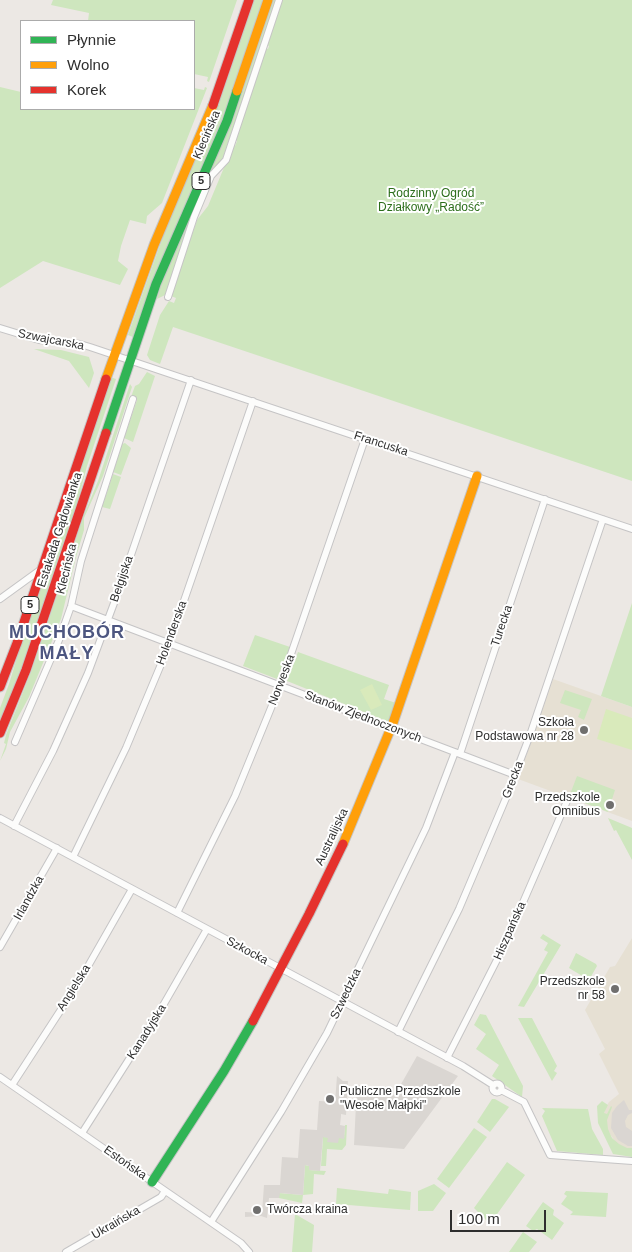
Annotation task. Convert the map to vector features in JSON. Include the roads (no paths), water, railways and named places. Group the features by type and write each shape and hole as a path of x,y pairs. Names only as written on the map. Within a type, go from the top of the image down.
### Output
{"main road":[{"name":"Klecińska","path":"114,355 154,245 220,89 250,0"},
{"name":"Klecińska","path":"130,361 168,254 230,112 268,0"},
{"name":"Estakada Gądowianka","path":"0,687 114,355"},
{"name":"Estakada Gądowianka","path":"0,733 29,661 130,361"},
{"name":"Australijska","path":"152,1182 224,1071 281,969 344,841 392,728 477,476"}],"street":[{"path":"168,297 194,217 211,176 226,160 279,0"},
{"name":"Szwajcarska","path":"0,329 39,340 80,344 130,361"},
{"name":"Francuska","path":"130,361 632,529"},
{"name":"Belgijska","path":"14,826 76,702 108,620 191,380"},
{"name":"Klecińska","path":"15,742 46,673 71,606 81,561 134,399"},
{"name":"Holenderska","path":"73,857 123,754 170,643 253,401"},
{"name":"Norweska","path":"177,913 234,796 280,686 365,439"},
{"name":"Turecka","path":"457,753 545,499"},
{"name":"Grecka","path":"398,1032 466,894 515,775 603,519"},
{"path":"0,599 35,575 42,567"},
{"name":"Stanów Zjednoczonych","path":"71,606 515,775"},
{"name":"Szwedzka","path":"211,1222 306,1070 342,1002 426,828 457,753"},
{"name":"Hiszpańska","path":"447,1058 505,944 566,801"},
{"name":"Szkocka","path":"0,818 447,1058 493,1085 499,1084 501,1090 524,1102 550,1155 632,1161"},
{"name":"Irlandzka","path":"0,946 57,848"},
{"name":"Angielska","path":"12,1085 79,982 132,889"},
{"name":"Kanadyjska","path":"82,1133 161,1010 207,929"},
{"name":"Estońska","path":"0,1077 241,1243 248,1252"},
{"name":"Ukraińska","path":"66,1252 161,1197 165,1191"}],"place":[{"name":"Szkoła Podstawowa nr 28","path":"584,730"},
{"name":"Przedszkole Omnibus","path":"610,805"},
{"name":"Przedszkole nr 58","path":"615,989"},
{"name":"Publiczne Przedszkole \"Wesołe Małpki\"","path":"330,1099"},
{"name":"Twórcza kraina","path":"257,1210"}],"district":[{"name":"MUCHOBÓR MAŁY","path":"67,643"}],"park label":[{"name":"Rodzinny Ogród Działkowy „Radość”","path":"431,201"}]}
